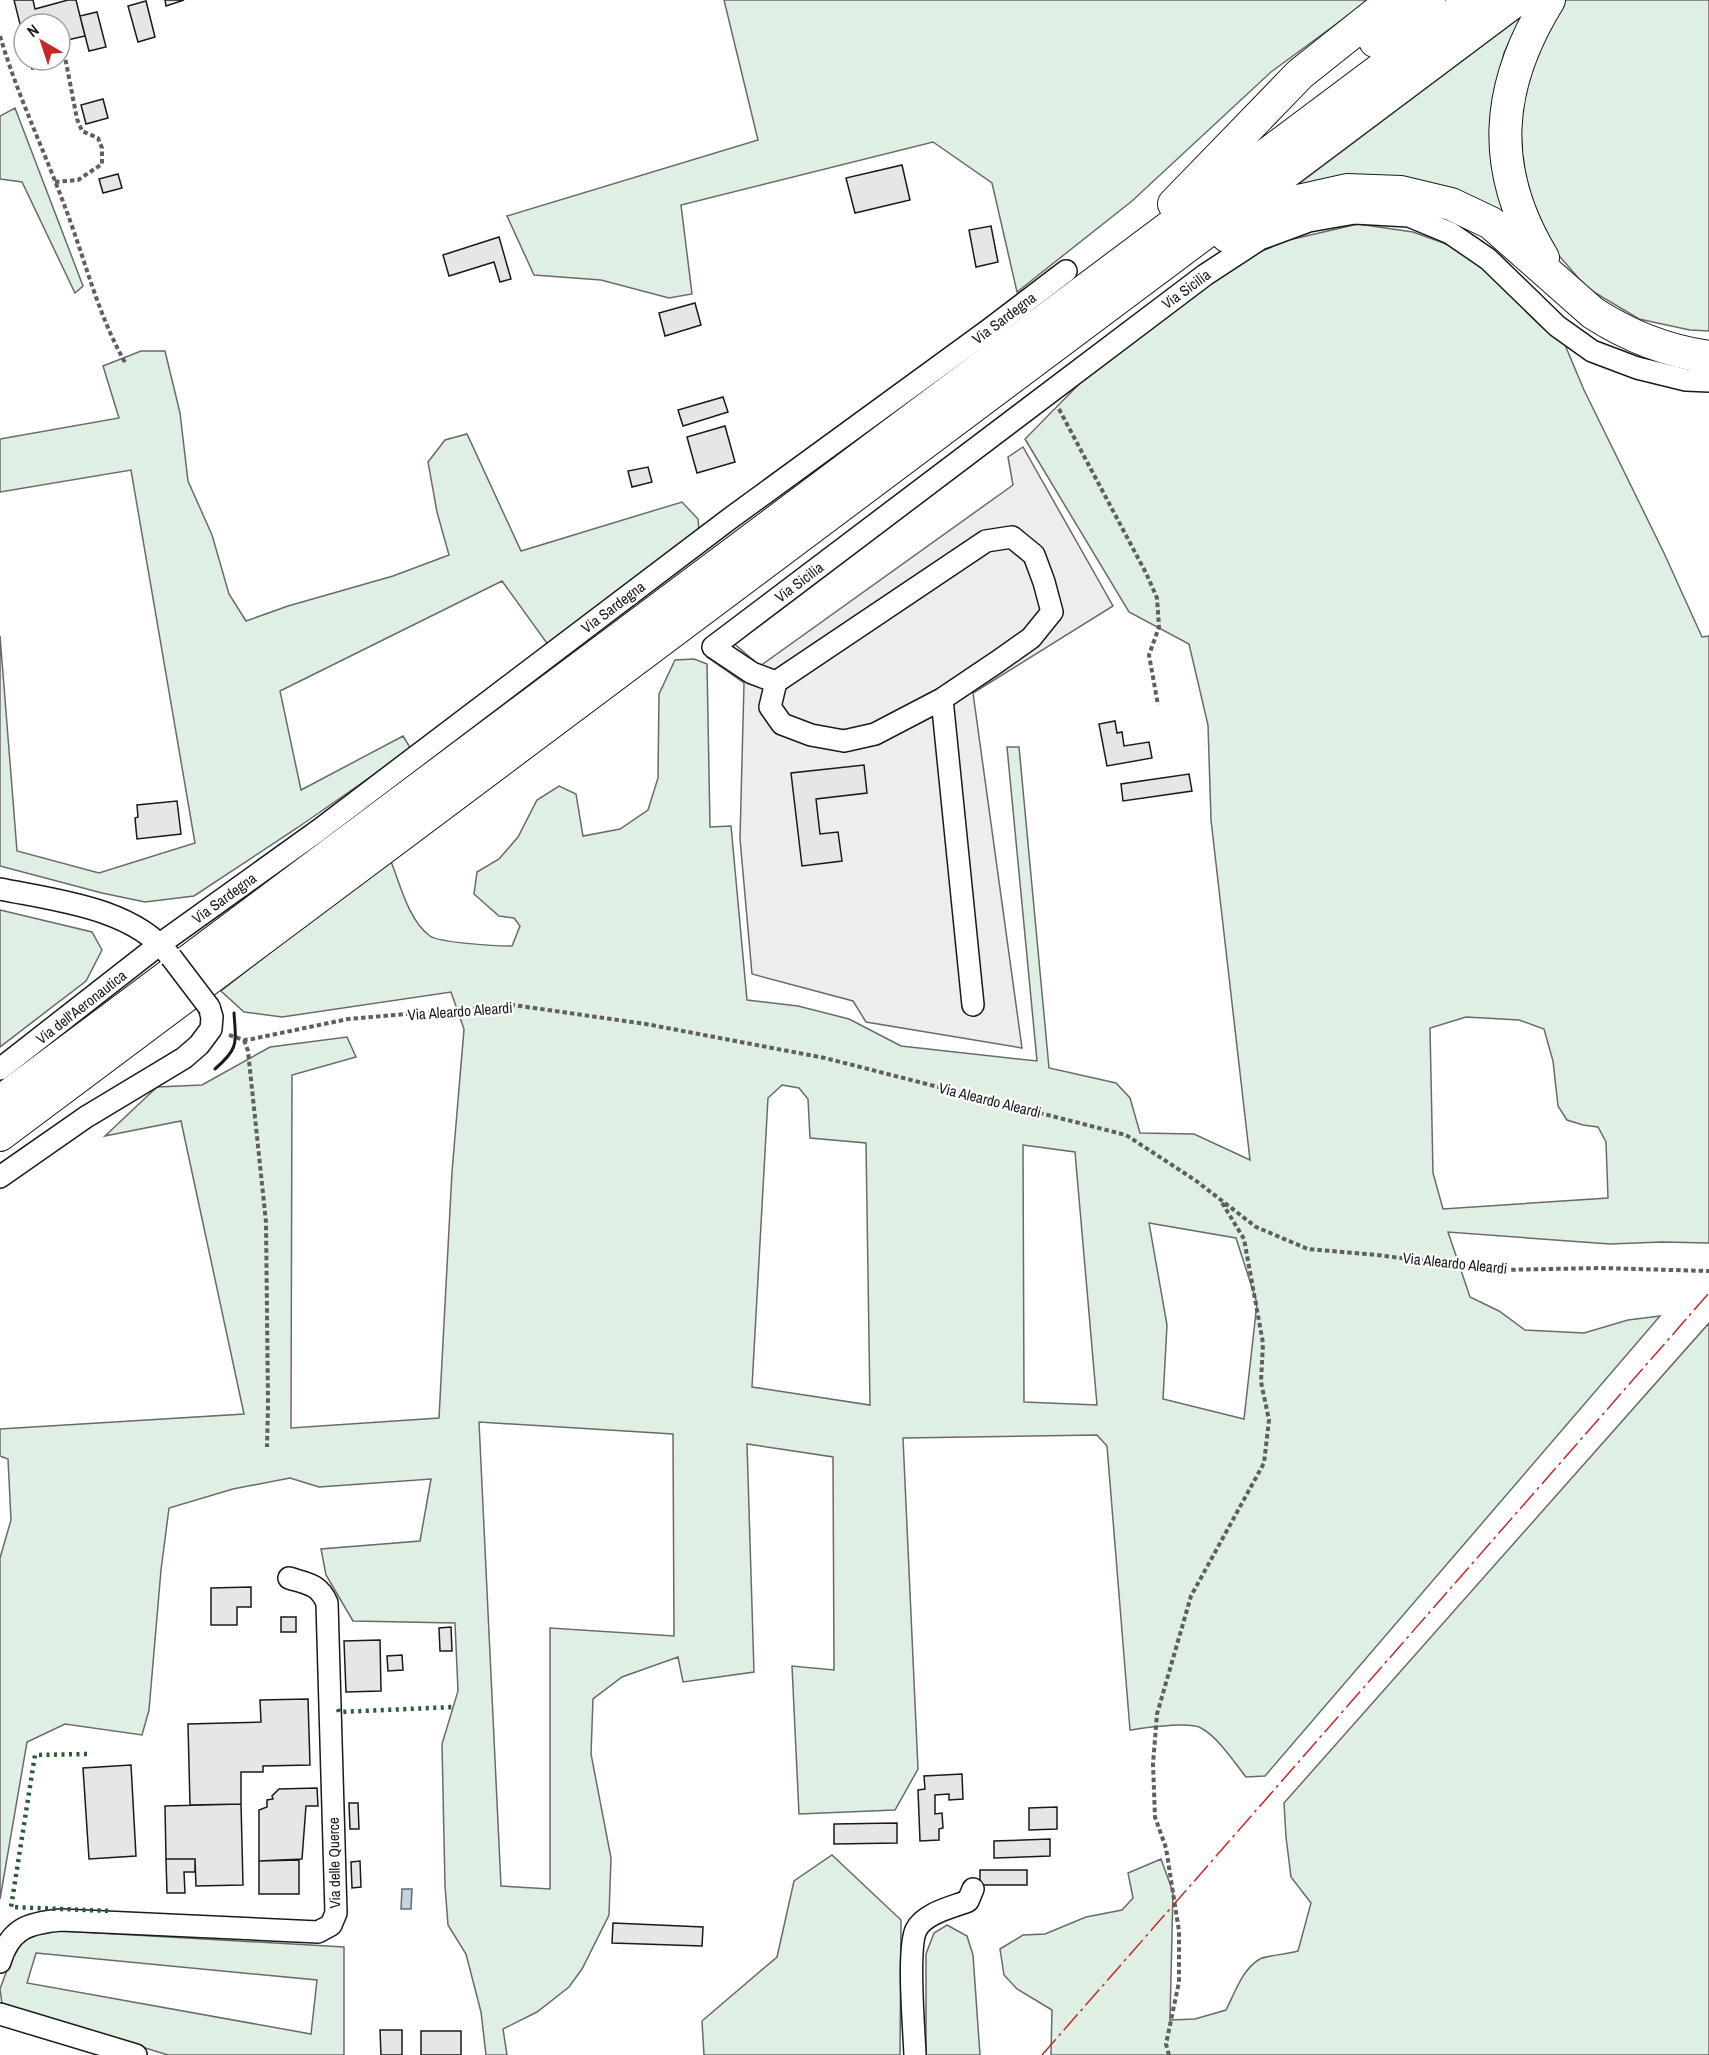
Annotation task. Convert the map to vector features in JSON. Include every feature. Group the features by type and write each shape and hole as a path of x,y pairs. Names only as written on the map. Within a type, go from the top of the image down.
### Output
{"highway":[{"path":"1122,279 1183,194 1300,74 1393,0"},
{"path":"1183,194 1352,58 1429,0"},
{"path":"0,1135 1122,279 1473,0"},
{"path":"0,1102 1122,279 1516,0"},
{"path":"1549,0 1529,34 1511,84 1506,113 1506,146 1509,178 1521,218 1544,261 1561,283"},
{"path":"1122,279 1293,202 1347,190 1401,192 1451,204 1491,223 1593,312 1631,336 1656,346 1709,357"}],"street":[{"name":"Via Sicilia","path":"776,682 752,673 713,647 1205,275 1260,239 1309,221 1354,213 1409,216 1450,233 1488,260 1557,326 1592,351 1637,368 1686,380 1709,381"},
{"name":"Via Sardegna","path":"165,951 319,830 718,527 1066,271"},
{"path":"1012,537 1034,555 1052,612 1030,638 942,699 875,734 844,741 811,735 782,723 770,707 776,682 986,540 1012,537"},
{"path":"942,699 973,1005"},
{"path":"0,889 95,909 136,928 165,951 209,1007 212,1017 211,1029 200,1045 184,1058 86,1117 0,1177"},
{"name":"Via dell'Aeronautica","path":"0,1069 165,951"},
{"name":"Via delle Querce","path":"0,1962 14,1935 24,1927 39,1922 61,1920 318,1932 331,1925 336,1913 327,1604 322,1592 312,1585 289,1578"},
{"path":"915,2055 912,1950 916,1929 928,1917 968,1901 973,1889"},
{"path":"0,2014 136,2055"}],"path":[{"path":"0,36 115,345 126,364"},
{"path":"55,182 78,180 102,164 102,148 98,138 82,130 76,119 68,72"},
{"path":"1050,392 1158,598 1159,627 1149,655 1158,705"},
{"name":"Via Aleardo Aleardi","path":"267,1447 266,1222 248,1051 244,1040 348,1019 513,1005 646,1024 825,1058 1126,1135 1196,1180 1256,1227 1308,1249 1497,1270 1601,1268 1709,1271"},
{"path":"1169,2055 1166,2044 1179,1982 1179,1931 1166,1848 1155,1817 1153,1764 1157,1714 1191,1596 1264,1463 1269,1420 1262,1382 1263,1343 1244,1239 1219,1198"}],"green space":[{"path":"724,0 1369,0 1271,72 1132,201 1017,292 992,183 933,142 681,205 692,294 669,298 601,280 534,275 507,216 758,140"},
{"path":"1564,0 1709,0 1709,331 1690,330 1639,319 1587,288 1548,243 1516,155 1528,60"},
{"path":"1521,17 1504,53 1491,113 1493,161 1518,231 1296,186"},
{"path":"15,108 83,286 75,293 22,182 0,179 0,116"},
{"path":"1358,224 1413,232 1449,245 1482,266 1539,323 1565,345 1584,390 1664,553 1702,637 1709,636 1709,1243 1610,1244 1448,1232 1470,1297 1499,1311 1525,1330 1584,1333 1628,1320 1660,1316 1265,1776 1246,1777 1219,1743 1201,1728 1177,1725 1130,1730 1107,1446 1097,1435 903,1438 918,1769 895,1810 799,1814 792,1666 834,1670 833,1457 747,1444 754,1672 683,1682 678,1657 622,1677 593,1699 591,1754 611,1858 609,1915 582,1969 569,1987 537,2012 503,2029 507,2055 486,2055 481,2012 466,1954 448,1925 442,1744 458,1691 455,1623 353,1621 326,1575 321,1549 420,1541 431,1479 319,1487 290,1478 233,1489 169,1508 161,1570 149,1710 142,1735 65,1724 27,1742 0,1899 0,1558 11,1520 8,1459 0,1456 0,1429 244,1414 181,1121 105,1136 157,1087 202,1085 270,1047 347,1037 356,1057 292,1075 291,1428 439,1418 452,1172 464,1029 451,992 282,1017 244,1012 221,991 390,859 410,911 422,929 430,936 457,942 512,946 520,926 514,918 499,916 474,894 477,872 499,859 518,837 537,800 559,786 576,794 583,836 620,829 648,810 658,778 659,694 675,660 694,659 707,664 710,827 731,826 747,1000 798,1006 849,1019 901,1046 1037,1061 1007,747 1019,747 1049,1068 1116,1083 1130,1098 1140,1133 1194,1134 1250,1160 1211,820 1208,725 1189,644 1129,612 1025,439 1085,378 1227,272 1257,253 1289,240","holes":["1466,1017 1519,1020 1544,1029 1553,1061 1558,1106 1567,1120 1598,1127 1606,1142 1608,1198 1443,1209 1433,1173 1430,1028","782,1085 799,1088 808,1099 810,1138 866,1143 870,1405 752,1387 768,1098","1023,1145 1075,1152 1097,1405 1024,1402","1149,1223 1236,1238 1257,1303 1244,1419 1163,1399 1167,1325","479,1422 673,1434 674,1636 550,1628 550,1889 501,1886"]},
{"path":"141,351 165,351 180,413 188,481 212,535 229,594 246,621 288,606 393,576 449,555 437,512 428,462 445,440 467,434 521,551 682,502 698,519 700,543 554,653 502,581 280,691 301,790 403,736 411,749 194,896 145,902 0,866 0,636 17,851 99,873 195,843 131,470 0,492 0,439 119,418 103,366"},
{"path":"0,910 92,932 102,950 86,981 0,1047"},
{"path":"1709,1323 1709,2055 1051,2055 1052,2010 1017,1989 1004,1975 1000,1949 1023,1935 1045,1934 1086,1917 1122,1910 1133,1898 1128,1873 1161,1859 1173,1892 1170,2020 1195,2019 1226,2010 1240,1982 1254,1963 1262,1958 1298,1951 1311,1903 1291,1877 1284,1803"},
{"path":"832,1855 901,1920 900,2055 704,2055 702,2021 777,1957 794,1881"},
{"path":"947,1925 967,1936 973,1955 980,2055 926,2055 926,1954 934,1933"},
{"path":"46,1930 344,1947 344,2055 168,2055 2,2004 0,1989 14,1951 23,1938","holes":["36,1953 317,1980 311,2034 27,1983"]}],"shaded area":[{"path":"1023,447 1113,606 973,693 1022,1048 866,1022 853,1001 752,974 740,839 744,683 707,657 730,640 760,666 1013,485 1008,457"},
{"path":"402,1889 412,1889 411,1909 401,1909"}],"building":[{"path":"14,0 33,0 35,9 76,0 85,36 72,39 72,12 17,12"},
{"path":"165,0 184,0 166,6"},
{"path":"146,1 155,37 138,42 128,6"},
{"path":"97,12 106,47 89,51 80,16"},
{"path":"103,99 108,118 86,124 81,105"},
{"path":"902,165 910,200 855,213 846,178"},
{"path":"118,174 122,188 103,193 99,179"},
{"path":"991,226 998,262 976,267 969,230"},
{"path":"499,237 511,279 500,282 494,262 449,276 443,255"},
{"path":"695,303 701,325 665,336 659,313"},
{"path":"723,397 728,412 683,426 678,410"},
{"path":"725,426 735,462 697,473 687,437"},
{"path":"648,467 652,482 632,487 628,471"},
{"path":"1115,721 1117,733 1122,732 1124,746 1149,742 1152,758 1107,766 1099,724"},
{"path":"864,765 867,793 816,799 820,834 838,832 842,861 802,866 791,773"},
{"path":"1189,774 1192,791 1123,801 1121,784"},
{"path":"177,801 181,834 137,839 135,818 138,817 137,805"},
{"path":"251,1587 251,1607 237,1607 237,1625 211,1625 211,1588"},
{"path":"281,1617 296,1617 296,1632 281,1632"},
{"path":"451,1627 452,1651 440,1651 439,1628"},
{"path":"380,1640 381,1691 346,1692 344,1641"},
{"path":"402,1655 403,1670 388,1671 387,1656"},
{"path":"308,1699 310,1765 263,1766 263,1772 241,1772 241,1804 190,1805 188,1724 261,1722 260,1700"},
{"path":"131,1765 136,1856 89,1859 83,1768"},
{"path":"962,1774 963,1799 949,1800 949,1794 935,1795 935,1814 942,1813 943,1828 939,1829 939,1840 920,1841 918,1790 925,1789 924,1776"},
{"path":"317,1788 318,1806 306,1806 302,1859 259,1861 259,1810 267,1807 267,1800 273,1799 272,1796 279,1789"},
{"path":"349,1803 358,1803 359,1829 350,1829"},
{"path":"241,1804 243,1885 196,1886 195,1859 166,1859 165,1806"},
{"path":"1057,1807 1057,1829 1029,1830 1029,1808"},
{"path":"897,1823 897,1843 834,1844 834,1824"},
{"path":"1050,1839 1050,1856 994,1858 994,1841"},
{"path":"166,1859 195,1859 195,1872 184,1872 185,1893 167,1893"},
{"path":"299,1860 299,1894 259,1894 259,1861"},
{"path":"360,1861 361,1887 352,1888 351,1862"},
{"path":"980,1870 1027,1870 1027,1885 980,1885"},
{"path":"613,1923 703,1927 702,1946 612,1943"},
{"path":"380,2030 402,2030 402,2055 381,2055"},
{"path":"421,2031 461,2031 461,2055 421,2055"}],"hedge":[{"path":"338,1709 339,1712 453,1707"},
{"path":"87,1754 35,1755 11,1907 112,1911"}],"wall":[{"path":"215,1069 228,1056 234,1045 234,1013"}],"power":[{"path":"1042,2055 1709,1293"}]}
